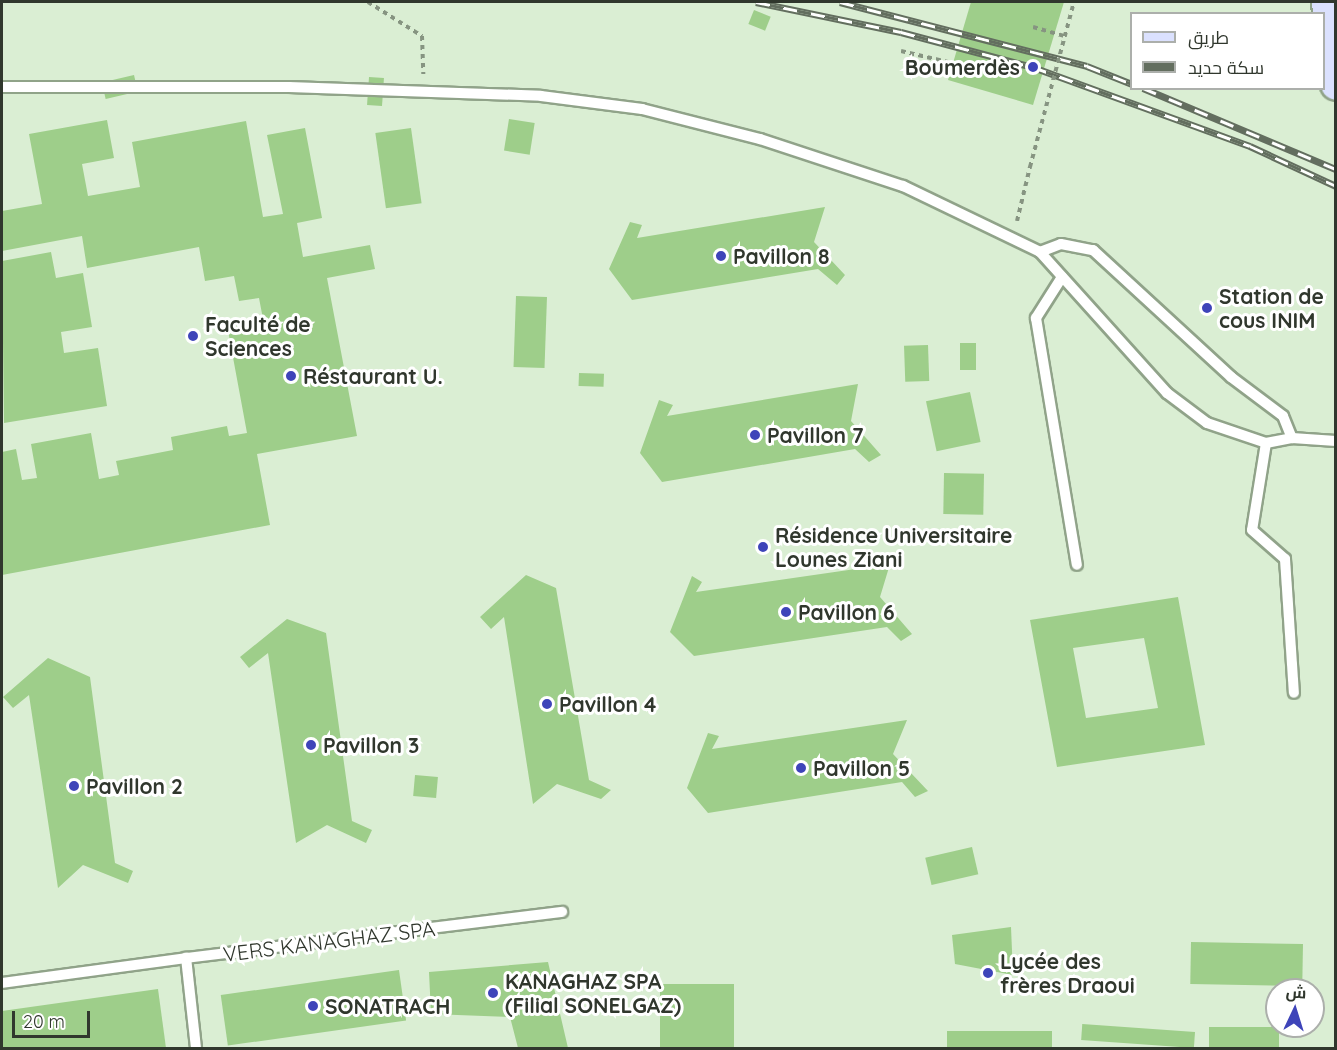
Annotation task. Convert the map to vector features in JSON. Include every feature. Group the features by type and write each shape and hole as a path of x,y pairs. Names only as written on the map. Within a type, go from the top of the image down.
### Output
{"main road":[{"path":"1327,2 1335,85"}],"lane":[{"path":"2,87 423,90 541,96 642,109 760,139 903,186 1013,236 1040,252 1167,393 1207,423 1266,443 1292,438 1335,441"},
{"path":"1040,252 1061,244 1093,250 1231,377 1283,416 1292,438"},
{"path":"1062,277 1036,318 1077,565"},
{"path":"1266,443 1251,530 1285,559 1294,693"},
{"name":"VERS KANAGHAZ SPA","path":"2,983 562,912"},
{"path":"186,958 196,1048"}],"path":[{"path":"368,2 422,36 423,90"},
{"path":"1013,236 1074,2"},
{"path":"1033,27 1065,36"},
{"path":"901,51 948,62"}],"building":[{"path":"971,2 1064,2 1033,105 948,80"},
{"path":"754,10 771,17 765,31 748,24"},
{"path":"134,75 138,92 106,99 102,82"},
{"path":"369,77 384,78 382,106 367,105"},
{"path":"509,119 535,123 530,155 504,151"},
{"name":"Réstaurant U.","path":"107,120 114,158 82,164 88,196 140,187 132,142 246,121 263,217 283,214 267,135 305,128 322,218 297,223 303,257 370,245 375,269 327,278 357,436 257,454 270,525 2,575 2,452 16,449 22,480 37,478 31,444 91,433 99,479 119,475 116,461 173,450 171,437 227,426 229,436 247,433 227,325 263,319 259,298 239,301 234,276 205,281 199,247 87,268 82,236 2,251 2,211 42,204 29,134"},
{"path":"411,128 422,203 386,208 375,133"},
{"name":"Pavillon 8","path":"825,207 814,242 845,275 837,285 818,269 632,300 609,269 630,222 642,225 637,238"},
{"path":"51,252 56,278 83,273 92,327 61,332 64,353 98,348 107,406 4,423 2,261"},
{"path":"516,296 547,297 545,368 514,367"},
{"path":"960,343 976,343 976,370 960,370"},
{"path":"928,345 929,381 905,382 904,346"},
{"path":"579,373 604,374 604,387 579,386"},
{"name":"Pavillon 7","path":"858,384 851,421 881,455 869,462 855,449 662,482 640,453 659,400 673,405 667,416"},
{"path":"970,392 981,442 937,451 926,401"},
{"path":"944,473 984,474 983,515 943,514"},
{"name":"Pavillon 6","path":"890,564 880,597 912,634 901,641 887,627 694,656 670,632 692,576 702,582 696,592"},
{"name":"Pavillon 4","path":"526,575 556,588 589,780 611,790 601,799 557,784 533,804 504,617 491,629 480,617"},
{"path":"1178,597 1205,745 1057,767 1030,620","holes":["1144,638 1158,708 1086,718 1073,648"]},
{"name":"Pavillon 3","path":"287,619 326,633 352,821 372,830 366,843 327,825 296,843 268,653 249,668 240,657"},
{"name":"Pavillon 2","path":"48,658 90,677 115,863 133,871 128,883 83,865 58,888 29,695 13,708 3,697"},
{"name":"Pavillon 5","path":"907,720 893,754 928,791 915,797 902,782 708,813 687,788 708,733 719,736 712,749"},
{"path":"415,775 438,777 436,798 413,796"},
{"path":"972,847 978,874 932,885 925,858"},
{"path":"1011,927 1013,975 955,964 952,935"},
{"path":"1191,942 1303,944 1302,978 1265,978 1265,985 1190,984"},
{"name":"KANAGHAZ SPA (Filial SONELGAZ)","path":"548,962 568,1048 518,1048 510,1017 431,1014 429,972"},
{"name":"SONATRACH","path":"399,970 406,1021 228,1046 221,995"},
{"path":"660,984 734,984 734,1048 660,1048"},
{"path":"158,989 166,1048 2,1048 2,1011"},
{"path":"1082,1024 1195,1032 1194,1048 1081,1040"},
{"path":"1209,1027 1265,1027 1265,1038 1279,1038 1279,1048 1209,1048"},
{"path":"947,1031 1052,1031 1052,1048 947,1048"}],"railway":[{"path":"756,2 901,32 1033,67 1250,146 1336,186"},
{"path":"840,2 1087,66 1130,83"},
{"path":"1148,90 1336,169"}],"place":[{"name":"Boumerdès","path":"1033,67"},
{"name":"Pavillon 8","path":"721,256"},
{"name":"Station de cous INIM","path":"1207,308"},
{"name":"Faculté de Sciences","path":"193,336"},
{"name":"Réstaurant U.","path":"291,376"},
{"name":"Pavillon 7","path":"755,435"},
{"name":"Résidence Universitaire Lounes Ziani","path":"763,547"},
{"name":"Pavillon 6","path":"786,612"},
{"name":"Pavillon 4","path":"547,704"},
{"name":"Pavillon 3","path":"311,745"},
{"name":"Pavillon 5","path":"801,768"},
{"name":"Pavillon 2","path":"74,786"},
{"name":"Lycée des frères Draoui","path":"988,973"},
{"name":"KANAGHAZ SPA (Filial SONELGAZ)","path":"493,993"},
{"name":"SONATRACH","path":"313,1006"}]}
